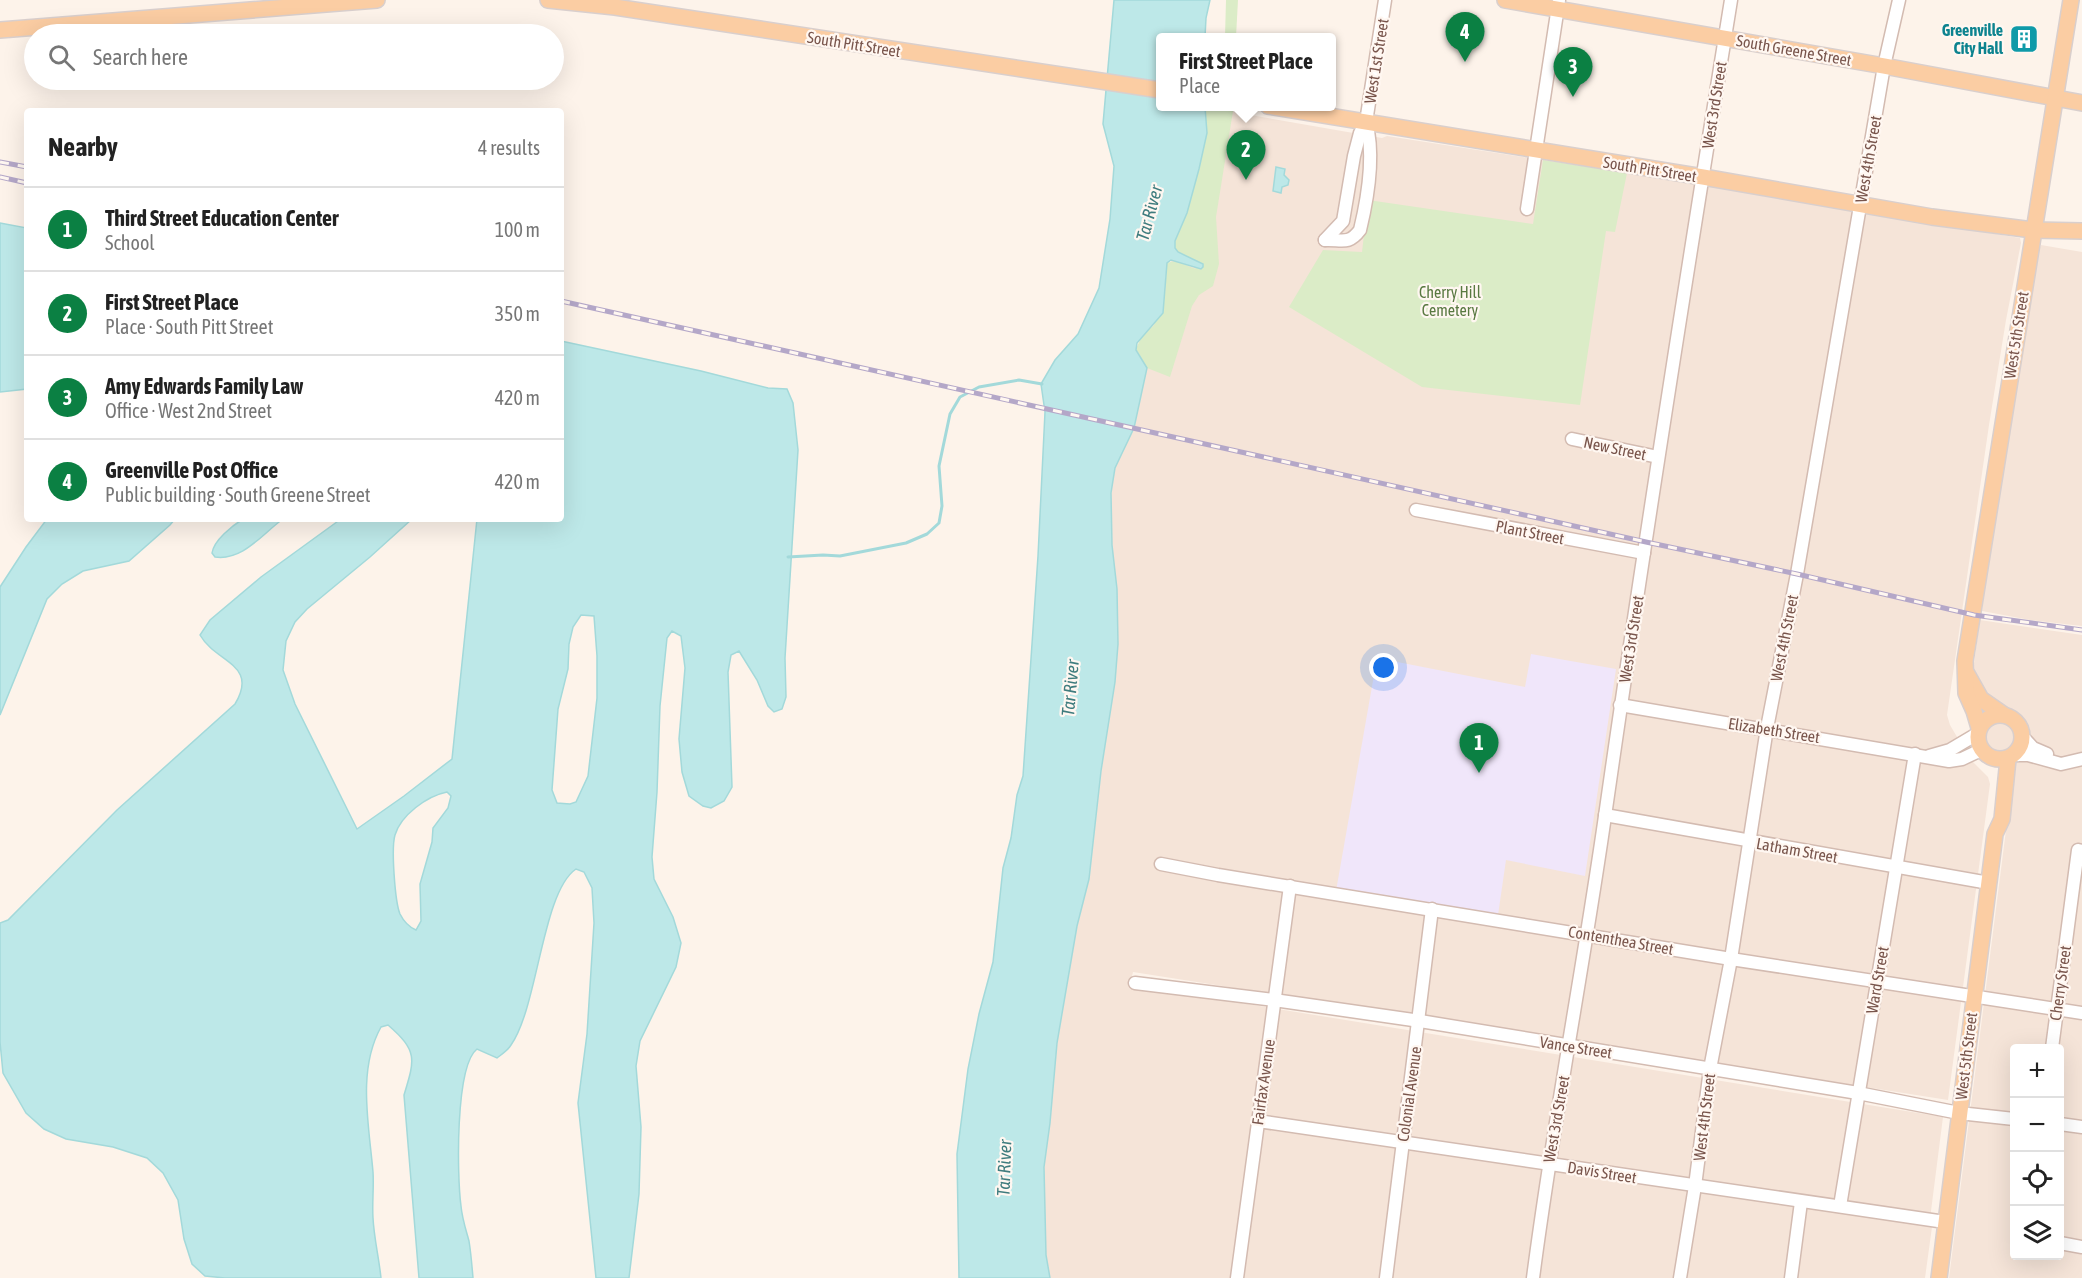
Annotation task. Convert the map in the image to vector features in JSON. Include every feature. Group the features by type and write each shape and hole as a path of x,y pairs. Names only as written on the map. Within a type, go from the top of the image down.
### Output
{"main road":[{"path":"75,24 377,0"},
{"name":"South Pitt Street","path":"548,0 615,4 824,39 1156,89"},
{"name":"South Greene Street","path":"1506,0 1559,5 1724,38 2082,103"},
{"name":"West 5th Street","path":"1978,731 1974,711 1966,693 1965,671 2071,0"},
{"path":"0,30 24,28"},
{"name":"South Pitt Street","path":"1299,111 1860,205 2033,230 2082,231"},
{"path":"1965,671 1981,699 2016,722 2022,735 2019,749 1999,756 1978,743 1978,731 1989,717 2004,715"},
{"name":"West 5th Street","path":"1939,1278 1995,834 1992,817 1999,756"}],"street":[{"name":"West 1st Street","path":"1366,122 1385,0"},
{"name":"West 3rd Street","path":"1533,1278 1548,1164 1569,1046 1658,457 1731,0"},
{"name":"West 4th Street","path":"1680,1278 1710,1069 1731,959 1767,729 1799,563 1884,66 1899,0"},
{"path":"1527,209 1559,5"},
{"path":"1366,122 1371,139 1368,180 1360,230 1348,241 1325,240 1341,224 1356,149 1366,122"},
{"path":"1350,178 1368,180"},
{"path":"1341,224 1352,238"},
{"name":"New Street","path":"1572,439 1658,457"},
{"name":"Plant Street","path":"1416,510 1644,553"},
{"name":"Elizabeth Street","path":"1620,705 1949,761 1999,756"},
{"name":"Elizabeth Street","path":"1921,755 1950,750 1978,731"},
{"path":"2022,735 2033,748 2076,760"},
{"name":"Ward Street","path":"1840,1206 1896,868 1921,755"},
{"path":"1999,756 2028,755 2061,764 2076,760"},
{"name":"Latham Street","path":"1605,815 1989,884"},
{"name":"Cherry Street","path":"2053,1044 2078,850 2082,851"},
{"name":"Contenthea Street","path":"1161,864 1731,959 2082,1013"},
{"name":"Fairfax Avenue","path":"1237,1278 1290,885"},
{"name":"Colonial Avenue","path":"1386,1278 1402,1143 1420,1022 1432,909"},
{"name":"Vance Street","path":"1135,983 1274,1000 1420,1022 1858,1093 1959,1113 2010,1119"},
{"name":"Davis Street","path":"1258,1121 1945,1222"},
{"path":"2064,1125 2082,1127"},
{"path":"1791,1278 1802,1202"},
{"path":"2064,1244 2082,1246"}],"shaded area":[{"path":"1205,111 1228,111 1382,138 1387,136 1627,173 2020,238 2021,243 1989,425 1947,715 1950,725 1970,759 1988,777 1990,784 1948,1100 1133,972 1130,985 1943,1117 1925,1278 1050,1278 1046,1255 1044,1167 1057,1043 1077,926 1089,879 1118,644 1111,493 1115,468 1134,428 1147,368 1143,362 1207,133"},
{"path":"2041,245 2082,252 2082,626 1982,611 1989,549"},
{"path":"1980,620 2082,635 2082,1278 1949,1278 2012,783 1999,759 1990,752 1977,734 1968,706"},
{"path":"1531,654 1616,669 1585,876 1506,860 1498,915 1336,891 1377,658 1525,687"}],"green space":[{"path":"1226,0 1238,0 1236,33 1225,33"},
{"path":"1205,111 1233,111 1216,217 1219,264 1213,286 1199,295 1192,306 1170,377 1147,368 1136,349 1142,335 1154,325 1165,294 1167,263 1178,262 1196,269 1175,248 1175,241 1187,213 1207,133"},
{"name":"Cherry Hill Cemetery","path":"1543,160 1627,173 1615,232 1606,231 1580,405 1422,387 1289,307 1323,250 1362,252 1368,200 1533,224"}],"water":[{"name":"Tar River","path":"1114,0 1210,0 1205,33 1156,33 1156,111 1205,111 1207,133 1199,169 1187,213 1175,241 1175,248 1178,252 1203,264 1203,267 1201,269 1171,260 1167,263 1163,313 1137,343 1136,350 1147,368 1134,428 1115,468 1111,493 1118,644 1089,879 1077,926 1057,1043 1044,1167 1046,1255 1050,1278 959,1278 957,1154 968,1069 979,1014 993,962 1003,868 1011,838 1017,795 1023,776 1045,412 1041,384 1055,360 1078,334 1099,288 1110,219 1114,166 1103,124"},
{"path":"1276,167 1285,169 1284,175 1289,180 1288,185 1282,187 1281,193 1273,191"},
{"path":"0,223 24,227 24,389 0,392"},
{"path":"564,342 768,388 787,389 793,403 798,450 785,658 786,697 782,709 774,712 768,706 757,680 739,651 731,655 728,672 732,787 724,801 711,808 703,806 689,796 682,772 679,739 685,668 681,636 672,631 667,638 660,706 652,857 654,879 673,917 681,943 676,967 640,1041 636,1066 641,1127 639,1194 629,1278 596,1278 578,1103 587,1034 594,923 592,888 584,872 576,869 565,882 555,901 528,1005 511,1045 497,1058 477,1049 470,1059 465,1077 459,1123 459,1172 462,1210 469,1241 473,1278 419,1278 404,1095 412,1064 405,1042 388,1025 381,1027 374,1044 369,1061 366,1098 373,1172 374,1233 381,1278 205,1276 192,1264 184,1239 178,1200 163,1173 147,1158 113,1147 66,1139 44,1129 26,1113 3,1073 0,1042 0,923 8,920 117,810 235,704 241,691 242,680 239,672 200,635 210,620 261,577 337,522 409,522 307,609 295,622 286,641 283,670 295,704 357,829 452,759 477,522 564,522","holes":["581,615 594,616 597,698 588,776 576,802 557,803 552,790 558,709 568,669 569,644 573,627","447,792 451,796 448,808 433,828 432,842 420,884 421,921 416,930 405,922 398,908 394,863 395,835 403,820 423,802"]},
{"path":"45,522 172,522 129,561 83,571 62,584 47,599 0,715 0,587"},
{"path":"239,522 279,522 243,551 225,557 215,557 212,553 213,548 229,529"}],"waterway":[{"path":"788,557 840,556 906,543 927,534 939,523 942,506 939,466 950,414 960,397 979,387 1019,380 1042,384"}],"railway":[{"path":"0,162 24,166"},
{"path":"0,177 24,182"},
{"path":"564,302 1974,615 2082,630"}],"place":[{"name":"Greenville City Hall","path":"2024,39"},
{"name":"Greenville Post Office","path":"1465,62"},
{"name":"Amy Edwards Family Law","path":"1573,97"},
{"name":"First Street Place","path":"1246,180"},
{"name":"Third Street Education Center","path":"1479,773"}]}
